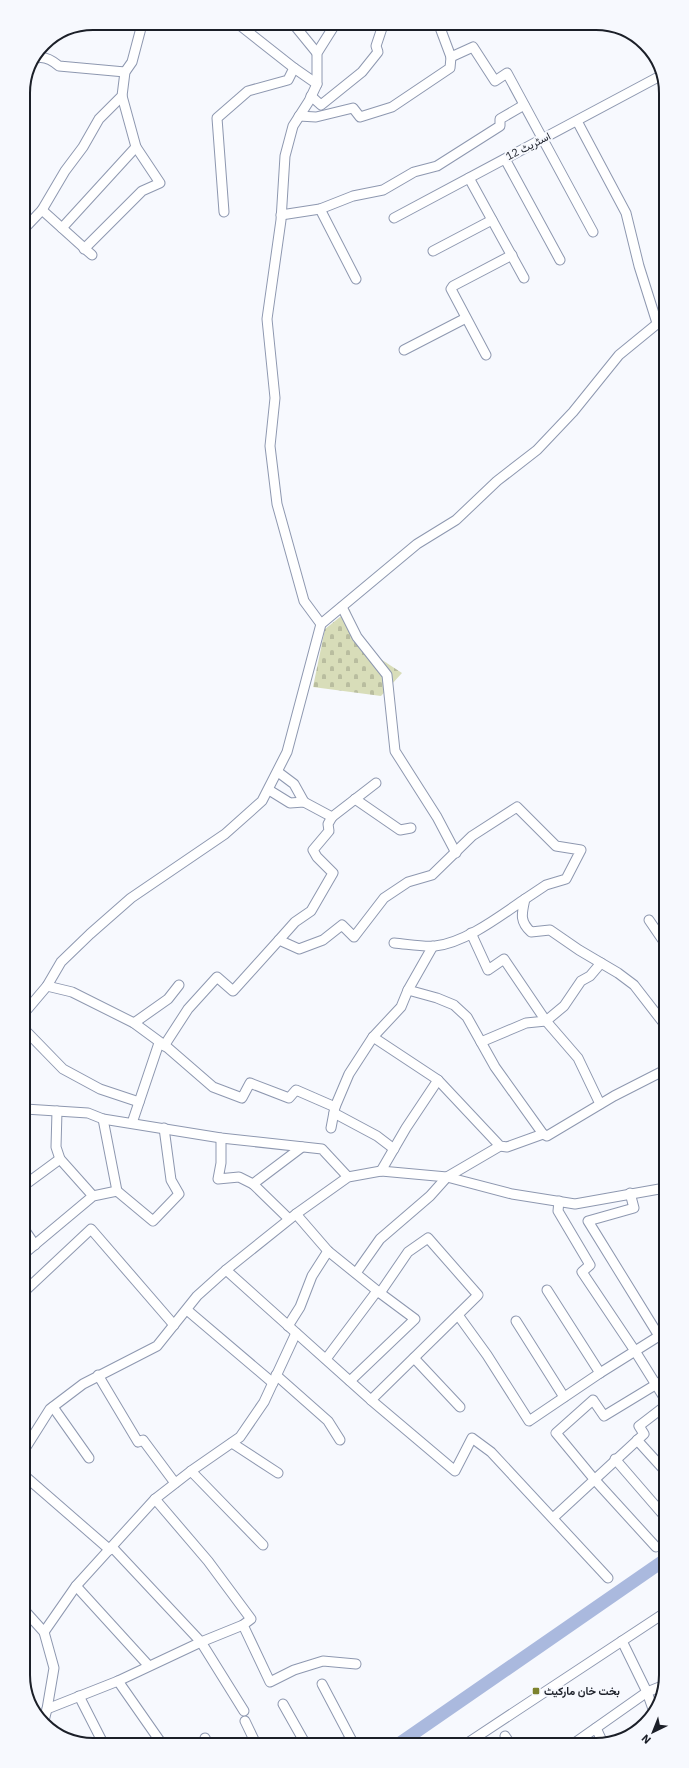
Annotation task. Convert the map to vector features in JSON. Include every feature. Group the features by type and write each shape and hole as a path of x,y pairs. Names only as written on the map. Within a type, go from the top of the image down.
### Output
{"street":[{"path":"84,248 142,191 160,184 136,147 122,96 125,72 132,62 140,30"},
{"path":"246,30 317,84"},
{"path":"298,30 317,53"},
{"path":"321,624 304,601 277,504 270,446 275,398 267,319 282,215 285,156 292,126 317,84 317,53 331,30"},
{"path":"311,96 321,105 362,72 378,52 376,46 381,30"},
{"path":"299,116 316,117 353,108 360,117 392,107 450,68 452,57 441,30"},
{"path":"452,57 473,47 495,81 506,73 592,232"},
{"path":"42,57 54,61 59,66 125,72"},
{"path":"224,212 217,118 248,92 288,80 294,68"},
{"name":"اسٹریٹ 12","path":"394,218 657,78"},
{"path":"30,223 42,210 65,170 83,147 99,119 122,96"},
{"path":"282,215 320,209 353,196 383,190 414,172 437,166 500,126 500,119 524,105"},
{"path":"577,121 626,212 639,266 659,318"},
{"path":"62,228 136,147"},
{"path":"505,159 560,260"},
{"path":"469,178 524,278"},
{"path":"320,209 356,279"},
{"path":"42,210 92,255"},
{"path":"433,251 492,220"},
{"path":"486,354 452,292 453,286 512,255"},
{"path":"404,350 466,318"},
{"path":"30,1006 46,986 61,962 90,934 131,898 225,834 262,801 269,790 287,752 321,624 417,544 456,520 497,481 537,450 573,412 619,356 659,322"},
{"path":"342,607 356,637 387,675 396,751 437,817 456,853"},
{"path":"278,772 294,784 304,802"},
{"path":"132,1123 162,1044 188,1009 217,977 233,991 295,922 311,911 333,873 317,857 313,850 329,831 328,824 332,817 376,783"},
{"path":"269,790 290,803 304,802 332,817"},
{"path":"355,799 400,830 411,828"},
{"path":"279,940 299,950 323,940 342,925 354,937 384,898 408,882 432,875 472,836 517,807 556,846 581,850 566,879 546,885 471,933 442,945 433,946 394,943"},
{"path":"525,899 521,917 525,927 531,932 550,930 618,973 634,985 659,1018"},
{"path":"649,920 659,935"},
{"path":"471,933 488,970 504,959 546,1021 578,1058 600,1104"},
{"path":"331,1128 334,1110 349,1074 373,1037 401,1006 408,990 433,946"},
{"path":"481,1042 526,1023 546,1021 564,1006 581,980 590,976 601,963"},
{"path":"134,1024 168,999 179,985"},
{"path":"46,986 72,992 134,1024 162,1044 216,1089 242,1098 250,1083 289,1098 296,1090 334,1110 377,1136 394,1149"},
{"path":"408,990 438,998 454,1005 466,1017 495,1068 543,1134"},
{"path":"30,1035 63,1069 100,1089 139,1102"},
{"path":"373,1037 438,1080 500,1146 507,1148 543,1134 547,1136 600,1104 659,1073"},
{"path":"381,1171 438,1080"},
{"path":"30,1109 88,1114 103,1119 221,1138 322,1149 348,1177"},
{"path":"57,1111 56,1147 60,1159 93,1196"},
{"path":"103,1119 117,1190 153,1221 179,1194 171,1180 164,1128"},
{"path":"221,1138 221,1163 218,1179 239,1177 253,1184 292,1216 328,1251 378,1292 415,1319 350,1381"},
{"path":"356,1273 380,1238 430,1196 447,1177 500,1146"},
{"path":"253,1184 302,1147"},
{"path":"30,1181 60,1159"},
{"path":"30,1440 38,1426 53,1407 82,1384 158,1346 197,1296 226,1270 292,1216 348,1177 381,1171 447,1177 512,1194 575,1204 659,1189"},
{"path":"30,1248 93,1196 117,1190"},
{"path":"458,1315 487,1355 529,1421 600,1372 659,1336 588,1221 634,1208 630,1193"},
{"path":"559,1201 558,1211 590,1265 582,1272 659,1389"},
{"path":"30,1286 91,1229 174,1325"},
{"path":"30,1237 35,1244"},
{"path":"326,1359 408,1252 428,1238 478,1295 371,1400"},
{"path":"288,1326 300,1307 312,1276 328,1251"},
{"path":"226,1270 371,1400 455,1471 472,1438 491,1452 554,1518 608,1578"},
{"path":"547,1290 600,1372"},
{"path":"187,1310 328,1421 340,1440"},
{"path":"516,1320 564,1397"},
{"path":"44,1632 76,1586 155,1499 191,1471 240,1438 264,1402 296,1333"},
{"path":"414,1358 460,1406"},
{"path":"98,1375 138,1442 142,1440 175,1483"},
{"path":"656,1547 594,1479 556,1433 593,1400 604,1416 659,1382"},
{"path":"53,1407 89,1458"},
{"path":"554,1518 594,1479 644,1434 639,1426 659,1411"},
{"path":"637,1440 659,1464"},
{"path":"232,1443 278,1473"},
{"path":"616,1459 659,1509"},
{"path":"191,1471 263,1545"},
{"path":"30,1479 111,1548 201,1642 244,1711"},
{"path":"47,1709 118,1681 148,1665 242,1625 251,1619 208,1562 155,1499"},
{"path":"76,1586 148,1665"},
{"path":"30,1616 44,1632 54,1668 45,1716"},
{"path":"483,1738 659,1617"},
{"path":"242,1625 270,1682 294,1670 323,1661 356,1664"},
{"path":"622,1641 647,1692 652,1705"},
{"path":"118,1681 158,1738"},
{"path":"322,1684 350,1738"},
{"path":"582,1738 647,1692 658,1688"},
{"path":"79,1696 100,1738"},
{"path":"283,1704 301,1738"},
{"path":"245,1721 253,1738"},
{"path":"596,1728 600,1738"}],"green space":[{"path":"350,609 353,641 402,673 381,696 313,687 325,629"}],"waterway":[{"path":"407,1738 659,1564"}],"place":[{"name":"بخت خان مارکیٹ","path":"536,1691"}]}
